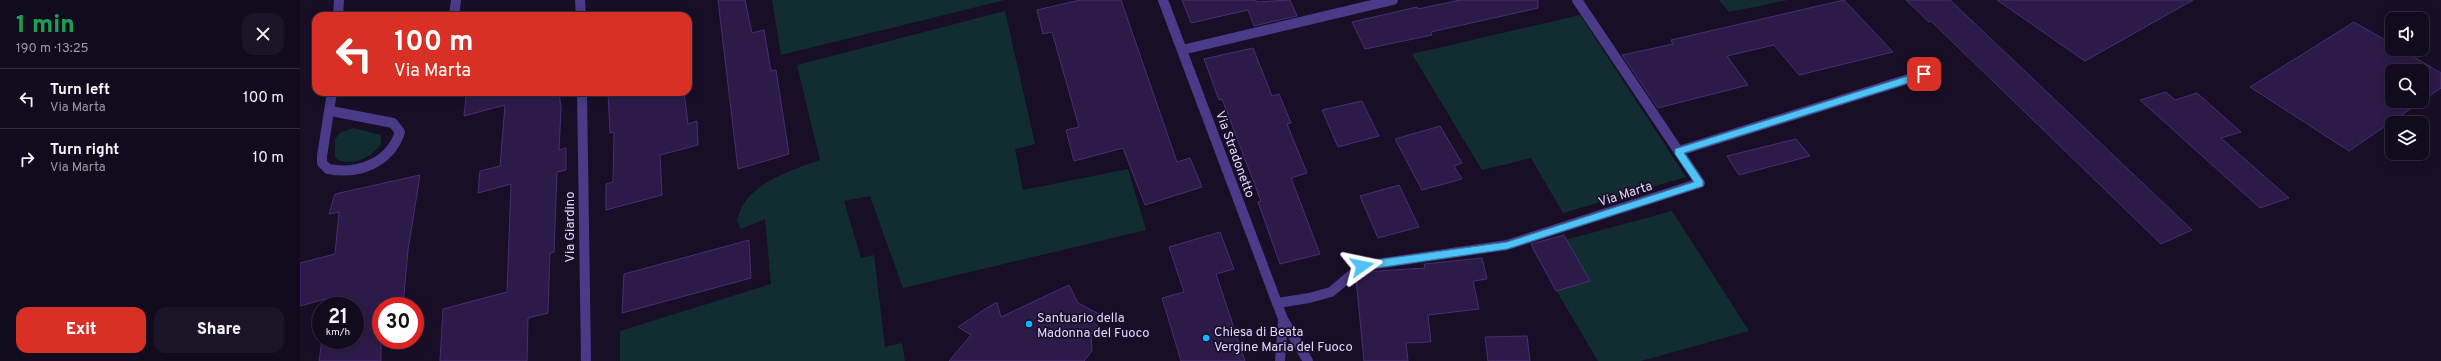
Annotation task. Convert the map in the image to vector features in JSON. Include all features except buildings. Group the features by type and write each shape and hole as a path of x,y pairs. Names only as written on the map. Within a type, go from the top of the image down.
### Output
{"street":[{"path":"338,12 339,0"},
{"path":"454,12 456,0"},
{"path":"580,0 582,12"},
{"name":"Via Stradonetto","path":"1163,0 1283,319 1308,361"},
{"path":"1182,50 1393,0"},
{"path":"1577,0 1678,151 1924,74"},
{"path":"331,111 393,123 400,132 399,139 389,152 364,167 344,171 328,169 322,160 322,150 331,111 332,96"},
{"name":"Via Giardino","path":"582,96 586,361"},
{"name":"Via Marta","path":"1278,303 1318,296 1338,288 1351,272 1362,266 1507,246 1700,183 1678,151"},
{"name":"Via Stradonetto","path":"1280,361 1283,348 1283,319"}],"green space":[{"path":"772,0 1005,0 781,55"},
{"path":"1719,0 1788,0 1729,12"},
{"path":"1005,11 1035,144 1015,149 1023,190 1128,169 1146,230 903,288 870,196 844,201 861,258 874,255 885,347 902,343 905,361 620,361 620,331 771,284 765,219 741,229 737,220 749,197 759,188 782,174 820,160 797,65"},
{"path":"1580,15 1686,177 1563,213 1531,158 1482,170 1412,54"},
{"path":"354,128 381,135 381,144 373,153 362,159 350,162 338,160 335,157 335,139 341,132"},
{"path":"1672,211 1749,331 1641,361 1598,361 1532,249"}],"place":[{"name":"Santuario della Madonna del Fuoco","path":"1029,324"},
{"name":"Chiesa di Beata Vergine Maria del Fuoco","path":"1206,338"}],"route":[{"path":"1362,266 1377,262 1507,246 1700,183 1678,151 1924,74"}]}
